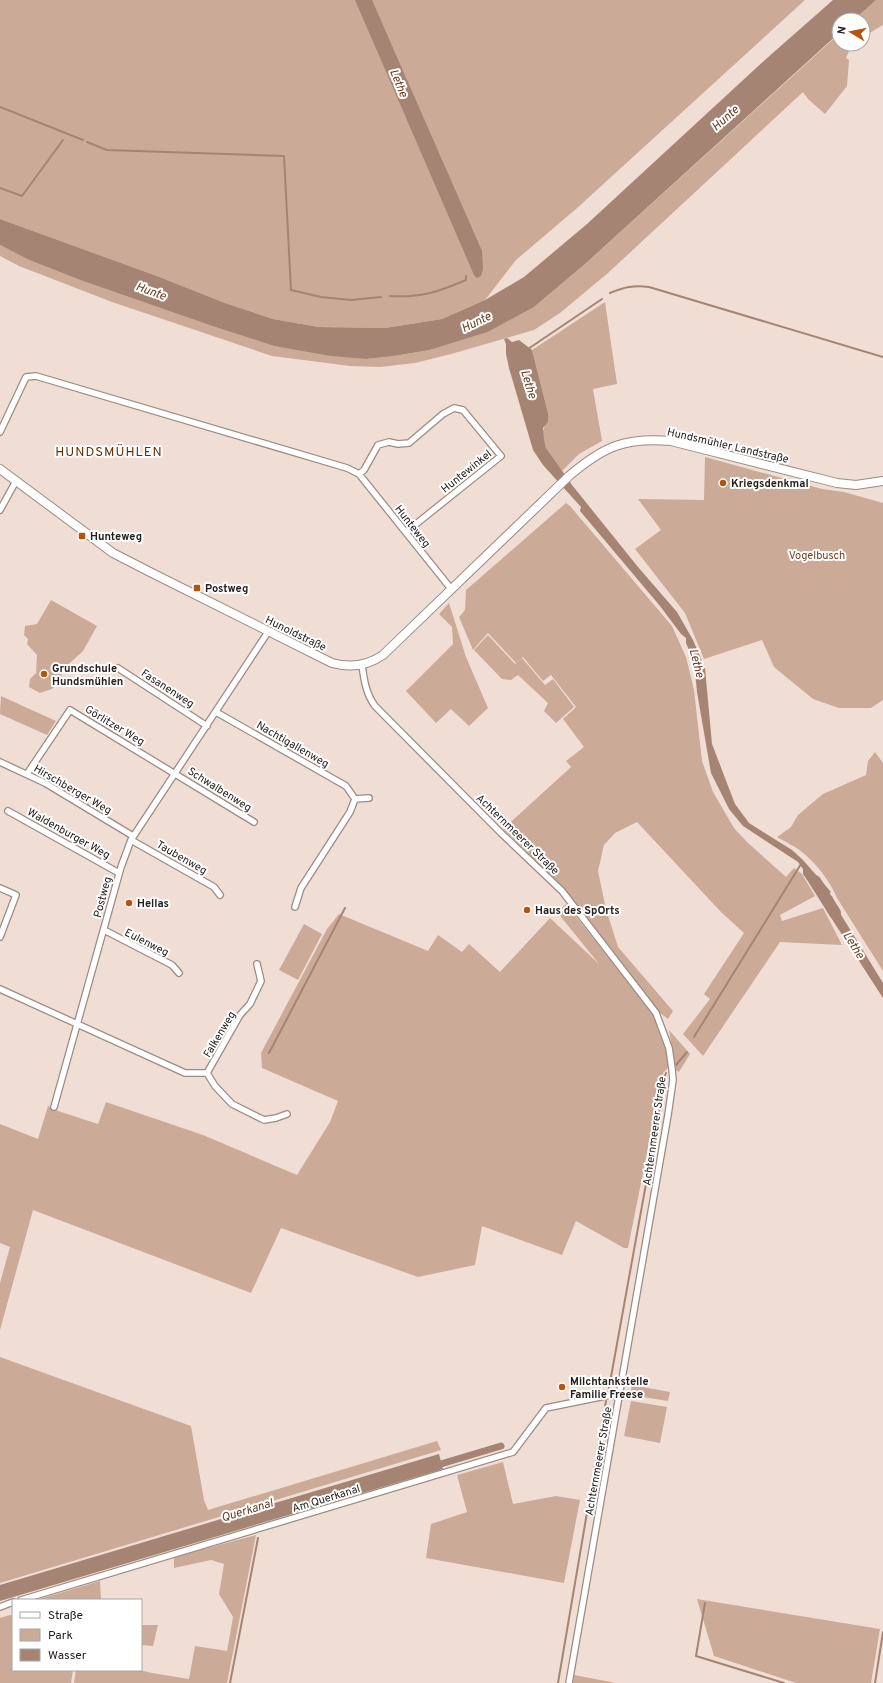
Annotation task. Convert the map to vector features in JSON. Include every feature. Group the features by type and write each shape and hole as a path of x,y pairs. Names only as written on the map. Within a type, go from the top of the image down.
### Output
{"street":[{"name":"Hunteweg","path":"0,432 26,377 36,376 346,468 359,474 452,590"},
{"name":"Huntewinkel","path":"359,474 364,470 378,445 389,442 398,444 409,443 443,414 454,408 463,410 501,456 406,532"},
{"name":"Hundsmühler Landstraße","path":"557,488 569,476 601,453 617,444 647,440 671,441 691,445 837,483 856,485 883,481"},
{"name":"Hunoldstraße","path":"0,469 114,553 268,632 332,663 342,666 362,665 374,662 383,655 557,488"},
{"path":"0,510 16,481"},
{"name":"Postweg","path":"54,1107 119,873 132,838 268,632"},
{"name":"Achternmeerer Straße","path":"362,665 364,682 374,706 501,833 562,891 656,1012 669,1048 673,1080 620,1396 569,1683"},
{"name":"Fasanenweg","path":"118,668 207,726"},
{"name":"Görlitzer Weg","path":"27,774 70,710 175,774"},
{"name":"Nachtigallenweg","path":"216,712 346,786 355,799"},
{"name":"Hirschberger Weg","path":"0,763 44,782 132,838"},
{"name":"Schwalbenweg","path":"175,774 254,822"},
{"path":"295,907 301,888 350,812 355,799 369,798"},
{"name":"Waldenburger Weg","path":"8,811 119,873"},
{"name":"Taubenweg","path":"132,838 214,887 220,895"},
{"path":"0,888 16,895 0,937"},
{"name":"Eulenweg","path":"104,930 172,966 180,973"},
{"name":"Falkenweg","path":"0,990 185,1073 207,1073 240,1015 250,1004 261,981 257,964"},
{"path":"207,1073 215,1086 232,1104 264,1120 287,1114"},
{"name":"Am Querkanal","path":"24,1599 513,1452 546,1408 610,1395 620,1396"},
{"path":"0,1607 12,1602"}],"green space":[{"path":"0,0 805,0 576,209 516,260 485,300 442,319 385,328 319,327 273,319 225,303 157,276 0,219"},
{"path":"876,0 883,0 883,25 871,32 871,12 863,12"},
{"path":"831,41 831,52 849,52 846,58 849,60 847,86 825,114 808,99 803,92 608,273 560,313 534,330 415,363 380,367 350,366 272,356 112,302 19,266 0,256 0,245 29,260 80,280 274,346 366,359 430,350 488,332 534,307 585,264"},
{"path":"605,302 617,384 593,389 602,441 579,454 562,471 548,451 543,440 544,428 548,413 532,350"},
{"name":"Vogelbusch","path":"705,457 822,489 844,492 883,503 883,700 871,708 839,708 813,699 774,667 762,640 704,659 685,613 635,549 661,530 638,499 704,500"},
{"path":"566,503 672,626 686,657 694,690 702,761 713,792 734,828 747,842 786,877 794,868 802,874 815,896 780,915 782,921 823,908 842,945 780,942 703,1056 683,1034 710,999 704,994 744,933 721,912 637,822 615,833 604,845 598,871 606,909 618,947 673,1011 668,1019 659,1012 564,889 503,829 571,767 566,761 584,747 563,719 576,707 551,675 543,681 523,657 516,663 488,633 473,650 459,617 465,610 466,590"},
{"path":"51,600 97,626 83,651 61,671 62,678 52,689 40,693 29,687 30,679 36,673 37,655 27,644 28,639 24,635 25,626 37,624"},
{"path":"449,603 466,657 488,708 469,726 451,709 436,723 406,691 453,644 452,627 439,614"},
{"path":"488,635 515,664 522,658 545,685 553,679 574,707 556,723 544,711 548,703 518,675 511,680 502,679 474,650"},
{"path":"1,696 56,721 47,735 0,714"},
{"path":"875,752 883,763 883,971 837,898 831,885 822,873 802,852 777,837 791,827 798,815 823,794 866,775 868,761"},
{"path":"566,904 654,1015 666,1048 669,1067 663,1073 628,1248 624,1248 576,1221 562,1255 482,1226 475,1265 418,1277 281,1228 251,1293 33,1210 0,1330 0,1283 10,1247 0,1243 0,1124 38,1139 48,1106 58,1111 98,1124 106,1102 203,1135 297,1175 330,1122 338,1101 262,1068 261,1053 327,929 339,914 428,951 438,935 462,952 469,944 500,972 550,918 599,964 557,912"},
{"path":"304,924 322,934 298,980 279,970"},
{"path":"669,1030 690,1054 679,1072 676,1070"},
{"path":"0,1357 191,1426 204,1500 208,1510 437,1441 441,1450 0,1583"},
{"path":"632,1385 670,1392 668,1401 630,1395"},
{"path":"631,1401 667,1407 660,1443 624,1436"},
{"path":"503,1462 513,1504 556,1496 580,1500 564,1583 426,1558 431,1524 467,1512 457,1475"},
{"path":"256,1535 227,1683 74,1683 76,1671 142,1671 189,1679 195,1646 227,1651 233,1617 219,1594 224,1564 211,1560 174,1568 174,1557"},
{"path":"100,1581 101,1599 39,1599"},
{"path":"697,1599 880,1629 871,1683 796,1683 714,1656"},
{"path":"12,1616 12,1671 73,1671 71,1683 0,1683 0,1618"},
{"path":"142,1625 158,1625 153,1646 142,1645"},
{"path":"574,1675 616,1683 573,1683"}],"water":[{"path":"355,0 372,0 482,251 483,269 481,276 477,278 474,275"},
{"name":"Hunte","path":"833,0 876,0 863,12 831,12 831,40 585,264 534,307 488,332 430,350 366,359 331,356 274,346 80,280 29,260 0,245 0,219 157,276 225,303 273,319 319,327 385,328 442,319 485,300 524,277 587,224 766,59"},
{"path":"507,338 512,342 519,340 532,350 548,413 548,422 543,428 546,448 572,485 638,567 677,612 693,640 705,668 712,744 735,804 749,823 792,850 803,860 831,892 822,896 817,895 803,874 803,869 798,862 743,826 729,809 711,773 697,692 695,671 686,643 686,638 681,634 660,606 580,511 581,507 543,465 533,450 509,368 504,339"},
{"path":"832,896 835,905 883,983 883,998 826,910 824,900"},
{"path":"439,1454 443,1469 0,1601 0,1585"}],"waterway":[{"path":"0,107 83,140"},
{"path":"0,188 22,196 63,140"},
{"path":"87,142 107,150 284,156 291,290 321,297 351,300 381,297"},
{"path":"390,296 411,296 429,293 447,288 466,280 466,276"},
{"path":"610,293 629,287 649,287 883,357"},
{"path":"528,349 602,299"},
{"path":"694,1037 801,864"},
{"name":"Lethe","path":"815,881 835,913"},
{"path":"269,1053 345,908"},
{"path":"676,1065 687,1052"},
{"path":"664,1078 666,1073"},
{"path":"609,1388 663,1090"},
{"path":"558,1683 606,1401"},
{"name":"Querkanal","path":"434,1466 501,1446"},
{"path":"230,1683 258,1538"},
{"path":"705,1603 696,1656 784,1683"},
{"path":"875,1683 883,1632"}],"place":[{"name":"Kriegsdenkmal","path":"723,483"},
{"name":"Hunteweg","path":"82,536"},
{"name":"Postweg","path":"197,588"},
{"name":"Grundschule Hundsmühlen","path":"44,674"},
{"name":"Hellas","path":"129,903"},
{"name":"Haus des SpOrts","path":"527,910"},
{"name":"Milchtankstelle Familie Freese","path":"562,1387"}],"district":[{"name":"HUNDSMÜHLEN","path":"109,451"}]}
